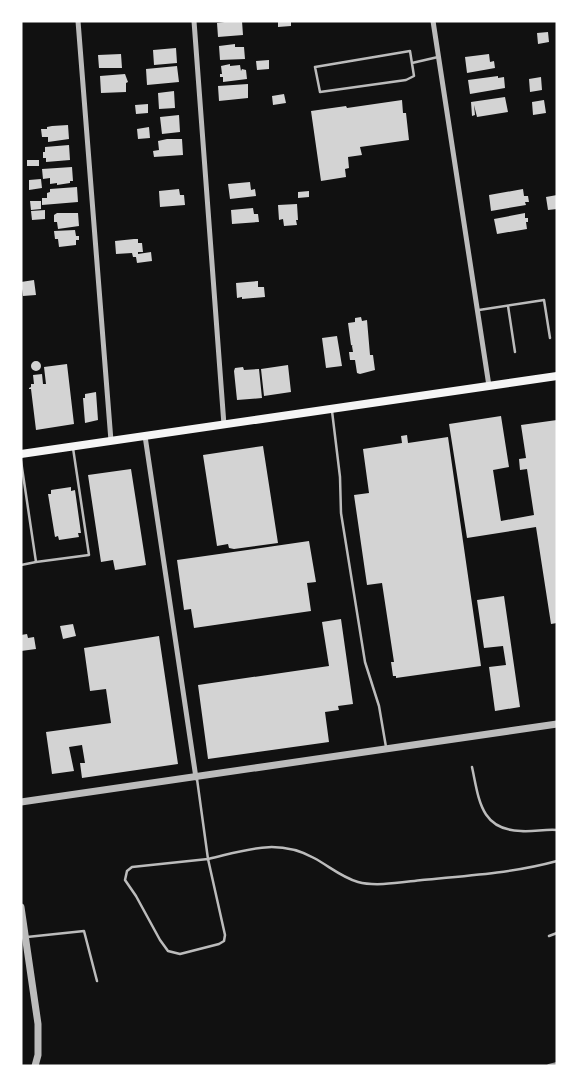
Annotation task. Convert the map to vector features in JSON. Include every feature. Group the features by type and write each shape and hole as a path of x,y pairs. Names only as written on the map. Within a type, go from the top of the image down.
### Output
{"main road":[{"path":"21,454 557,376"}],"street":[{"path":"78,21 112,441"},
{"path":"194,21 224,425"},
{"path":"433,21 489,386"},
{"path":"145,436 196,778"},
{"path":"21,802 557,724"},
{"path":"21,909 38,1024 38,1055 35,1066"}],"lane":[{"path":"410,51 412,63 414,76 406,80 320,92 315,67 410,51"},
{"path":"412,63 438,56"},
{"path":"477,310 544,300 550,338"},
{"path":"508,306 515,352"},
{"path":"332,409 340,477 341,513 365,662 380,706 387,750"},
{"path":"21,565 89,555 73,447"},
{"path":"21,461 36,562"},
{"path":"472,767 480,806 489,820 500,827 520,831 557,830"},
{"path":"196,778 208,859 225,936 224,941 219,944 174,954 164,947 125,880 127,872 132,867 208,859 258,848 280,846 296,850 340,875 359,882 386,883 530,868 557,861"},
{"path":"26,937 84,931 97,980"},
{"path":"549,936 557,933"}],"building":[{"path":"242,21 243,35 218,37 217,23"},
{"path":"278,21 291,21 291,26 278,27"},
{"path":"548,32 549,42 538,44 537,33"},
{"path":"235,44 235,47 244,47 245,59 220,60 219,46"},
{"path":"176,48 177,63 154,65 153,50"},
{"path":"121,54 122,68 99,68 98,55"},
{"path":"489,54 490,62 494,61 495,68 467,73 465,57"},
{"path":"269,60 269,69 257,70 256,61"},
{"path":"230,64 230,66 240,65 241,71 242,69 246,70 247,79 223,82 223,77 220,77 220,74 222,74 221,66"},
{"path":"177,66 179,82 147,85 146,69"},
{"path":"125,74 128,82 126,83 126,92 101,93 100,76"},
{"path":"498,76 498,78 504,77 505,88 470,94 468,80"},
{"path":"541,77 542,90 530,92 529,79"},
{"path":"248,84 248,98 219,101 218,86"},
{"path":"174,91 175,108 159,109 158,93"},
{"path":"284,94 286,103 273,105 272,96"},
{"path":"505,97 508,112 477,117 474,105 475,115 472,116 471,102"},
{"path":"402,100 403,113 406,113 409,140 360,147 362,155 348,157 349,168 345,169 346,177 321,181 311,111"},
{"path":"544,100 546,113 533,115 532,102"},
{"path":"148,104 148,113 136,114 135,105"},
{"path":"179,115 180,132 162,134 160,117"},
{"path":"68,125 69,139 48,142 48,137 42,137 41,129"},
{"path":"149,127 150,138 138,139 137,129"},
{"path":"182,139 183,155 154,157 153,151 159,150 158,141"},
{"path":"69,145 70,160 46,162 46,158 43,158 45,147"},
{"path":"27,160 39,160 39,166 27,166"},
{"path":"72,167 73,181 70,181 70,183 50,184 50,178 43,179 42,169"},
{"path":"41,179 42,188 29,190 29,180"},
{"path":"250,182 251,190 255,189 256,196 230,199 228,184"},
{"path":"77,187 78,202 42,205 42,198 47,198 47,193 50,192 50,189"},
{"path":"179,189 180,195 184,195 185,205 160,207 159,191"},
{"path":"523,189 524,196 528,196 529,202 525,202 526,205 491,211 489,195"},
{"path":"309,191 309,197 298,198 298,192"},
{"path":"557,195 557,209 548,210 546,197"},
{"path":"30,201 41,201 41,209 31,210"},
{"path":"297,204 297,225 284,226 283,219 279,220 278,205"},
{"path":"253,208 254,214 258,214 259,222 232,224 231,210"},
{"path":"45,210 45,219 32,220 31,211"},
{"path":"57,213 78,213 79,226 58,229 57,222 54,222 54,215"},
{"path":"525,213 525,218 528,218 528,222 526,222 527,229 497,234 494,219"},
{"path":"75,230 76,236 79,236 79,240 76,240 76,245 59,247 54,231"},
{"path":"138,239 138,243 142,243 143,252 138,252 138,254 151,252 152,261 137,263 136,257 133,257 132,253 116,254 115,241"},
{"path":"34,280 36,295 23,296 21,282"},
{"path":"258,281 258,287 264,287 265,297 237,298 236,283"},
{"path":"361,317 362,321 367,320 370,355 373,355 375,370 360,374 357,373 355,360 350,360 349,352 353,352 353,346 351,345 348,323 355,322 355,318"},
{"path":"337,336 342,366 326,368 322,338"},
{"path":"36,361 41,366 36,371 31,366"},
{"path":"67,364 74,424 36,430 31,389 29,389 31,384 34,384 33,375 42,374 43,384 46,384 44,367"},
{"path":"288,365 291,392 264,396 261,369"},
{"path":"243,367 244,370 259,369 262,398 237,400 234,371 235,368"},
{"path":"96,392 98,420 85,423 83,398 85,398 85,394"},
{"path":"501,416 509,467 493,470 501,521 534,515 527,469 520,470 519,459 526,458 521,425 557,420 557,623 551,624 536,527 467,538 449,424"},
{"path":"407,435 408,443 448,437 481,666 396,678 396,676 393,676 391,662 394,662 382,583 367,585 354,495 369,493 363,449 402,443 401,436"},
{"path":"263,446 278,543 234,549 229,548 228,544 217,546 203,455"},
{"path":"131,469 146,565 115,570 113,560 101,562 88,475"},
{"path":"71,487 71,491 75,490 81,533 78,533 79,537 59,540 58,536 55,537 48,494 51,494 51,490"},
{"path":"309,541 316,582 307,583 311,611 194,628 191,609 184,610 177,560"},
{"path":"504,596 520,707 495,711 489,667 506,665 503,646 484,648 477,600"},
{"path":"341,619 353,704 338,706 339,710 325,712 329,742 208,759 198,685 329,666 322,622"},
{"path":"73,624 76,636 63,639 60,626"},
{"path":"27,634 28,638 34,637 36,649 21,651 21,635"},
{"path":"159,636 178,764 82,778 80,763 85,763 82,745 69,747 74,771 52,774 46,732 111,723 106,689 90,691 84,648"}],"railway":[{"path":"549,1066 557,1064"}]}
